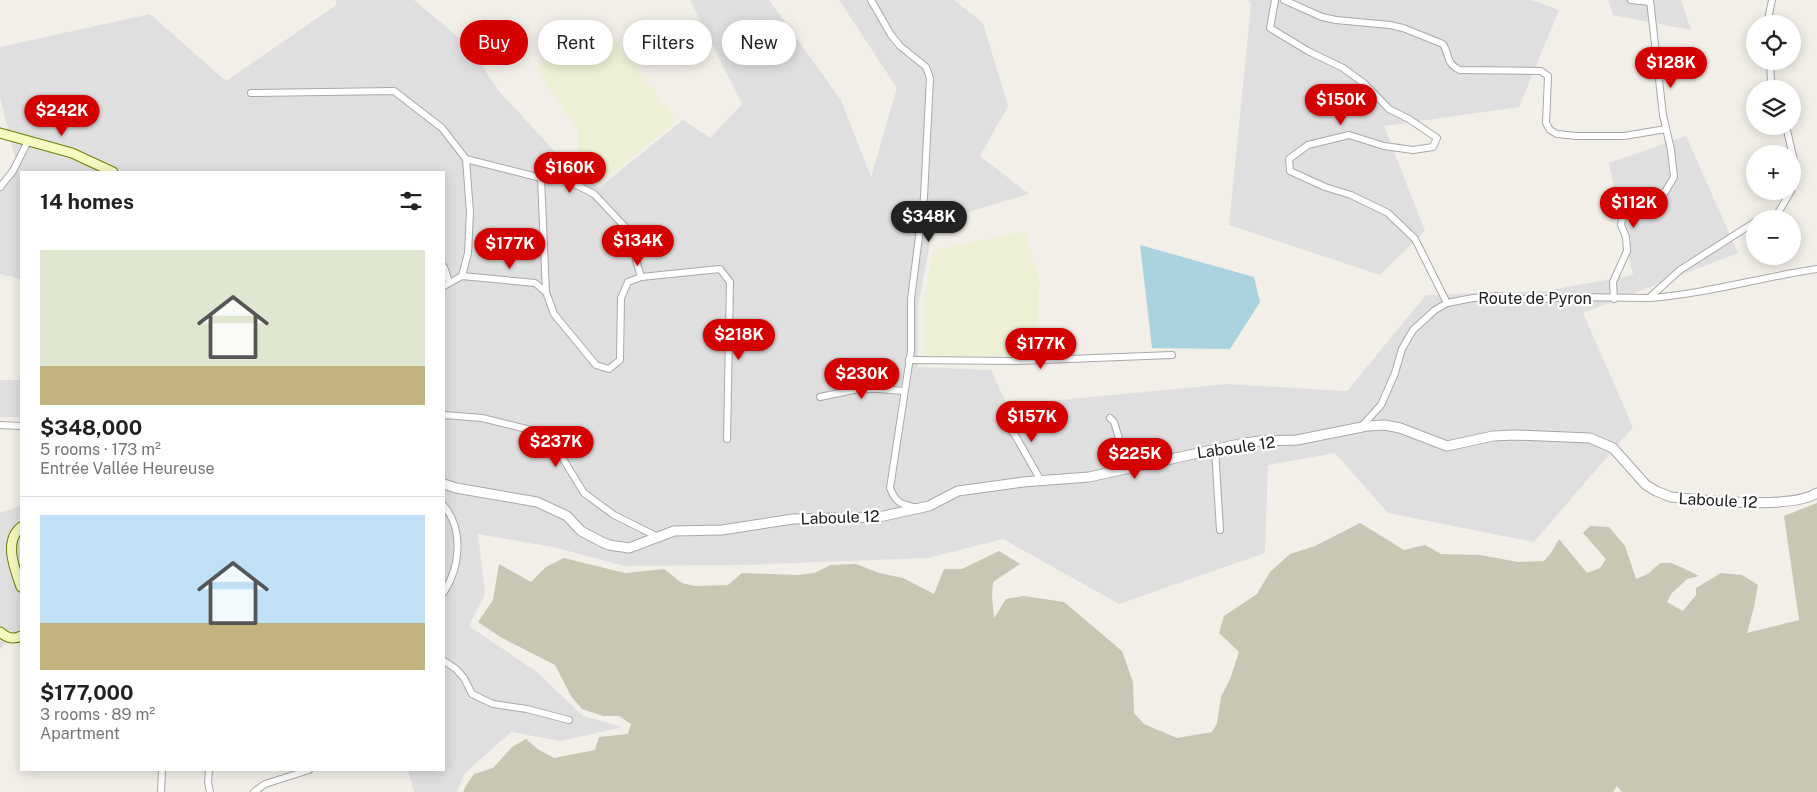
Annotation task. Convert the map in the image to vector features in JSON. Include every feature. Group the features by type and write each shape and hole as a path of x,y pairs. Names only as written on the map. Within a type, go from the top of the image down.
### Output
{"main road":[{"path":"0,133 72,153 111,171"},
{"path":"20,528 17,530 12,545 12,562 20,584"},
{"path":"0,632 6,638 20,636"}],"street":[{"path":"871,0 891,35 900,46 926,67 930,78 924,197 910,299 909,360 890,488 894,498 901,504 918,508"},
{"path":"1275,0 1270,28 1308,51 1343,68 1365,84 1390,109 1437,138 1433,147 1413,150 1384,146 1349,135 1333,138 1308,145 1290,159 1290,171 1325,188 1351,195 1388,213 1415,239 1447,303"},
{"path":"1284,0 1322,17 1396,26 1443,44 1452,67 1460,70 1541,71 1548,76 1546,123 1550,130 1556,134 1624,136 1666,129"},
{"path":"1614,299 1613,282 1626,251 1626,237 1621,225 1622,219 1641,204 1665,192 1674,177 1650,1 1631,0"},
{"path":"1769,15 1772,0"},
{"path":"251,93 394,91 442,128 466,159 470,212 468,253 462,276"},
{"path":"0,187 12,171 28,141"},
{"path":"466,159 541,178 565,179 594,194 627,229 641,277"},
{"path":"541,178 546,292 554,314 596,365 610,368 620,360 621,298 628,282 641,277 720,269 730,282 727,439"},
{"path":"1649,298 1680,270 1746,228"},
{"name":"Route de Pyron","path":"1361,428 1378,410 1388,392 1402,349 1414,330 1435,310 1447,303 1496,296 1534,300 1568,297 1614,299 1668,297 1787,273 1817,269"},
{"path":"446,284 462,276 535,283 546,292"},
{"path":"909,360 1018,361 1172,355"},
{"path":"820,397 858,389 904,392"},
{"path":"1378,410 1385,425"},
{"path":"1002,413 1004,421 1015,435 1041,481"},
{"path":"445,415 482,418 531,428 543,433 556,443 560,454 584,493 614,515 660,538"},
{"path":"1110,418 1114,422 1123,448 1140,449 1144,452 1148,465"},
{"name":"Laboule 12","path":"445,484 456,488 538,502 567,516 581,530 609,545 629,548 660,538 674,531 722,530 793,519 879,518 929,506 958,491 1089,477 1260,441 1297,440 1385,425 1400,428 1447,446 1492,436 1590,438 1613,448 1646,485 1670,498 1784,502 1813,496 1817,493"},
{"path":"0,426 20,426"},
{"path":"1215,449 1220,530"},
{"path":"445,507 450,513 456,534 457,558 450,583 445,590"},
{"path":"445,662 456,669 464,678 472,694 493,704 569,720"},
{"path":"161,792 162,771"},
{"path":"209,771 210,792"},
{"path":"254,792 265,784 306,771"}],"shaded area":[{"path":"337,0 414,0 460,38 460,65 482,65 499,91 572,170 599,188 683,120 710,138 742,104 722,65 796,65 796,38 841,100 871,177 897,88 839,0 954,0 983,23 1008,106 980,156 1029,194 934,222 918,306 918,367 991,370 1007,405 1227,384 1347,391 1426,295 1545,291 1633,275 1609,163 1686,136 1738,253 1583,313 1633,427 1534,542 1388,513 1335,453 1268,465 1265,553 1119,604 1003,539 928,558 745,565 624,566 553,547 478,534 485,594 469,626 537,672 583,716 623,727 560,741 511,732 465,773 457,792 414,792 408,771 445,771 445,171 20,171 20,279 0,274 0,182 16,162 0,97 0,47 150,14 226,81 335,6"},
{"path":"690,0 769,0 783,20 722,20 722,64 712,44 712,20 700,20"},
{"path":"1248,0 1532,0 1559,10 1519,107 1384,126 1425,231 1380,275 1229,225 1251,5"},
{"path":"1608,0 1681,0 1691,30 1613,15"},
{"path":"613,37 623,50 623,65 634,65 677,121 599,184 578,171 578,130 536,68 540,65 613,65"},
{"path":"1025,231 1039,279 1036,355 923,357 924,304 933,250"},
{"path":"0,380 20,380 20,417 0,417"},
{"path":"1817,503 1817,792 1622,792 1617,786 1613,792 463,792 474,774 493,768 512,747 526,739 539,750 554,758 595,750 599,737 628,734 631,724 619,716 603,716 582,709 571,696 555,665 502,638 478,622 493,600 499,564 531,582 546,567 564,558 625,573 664,569 682,583 695,586 728,585 742,573 799,575 814,573 831,565 856,564 879,573 903,578 934,594 944,569 962,569 999,551 1020,564 993,582 994,618 1006,599 1024,596 1064,602 1122,651 1133,682 1134,713 1144,724 1177,738 1212,732 1217,723 1221,697 1230,679 1239,652 1219,633 1224,616 1257,594 1270,572 1290,554 1315,546 1360,523 1404,550 1425,545 1441,554 1480,555 1518,562 1544,561 1559,539 1587,573 1600,568 1606,559 1583,533 1590,526 1609,527 1625,546 1636,579 1648,574 1660,563 1671,563 1699,576 1687,579 1672,593 1667,602 1683,611 1696,595 1696,588 1721,573 1742,575 1758,585 1747,633 1799,620 1784,516"},
{"path":"20,506 20,629 0,649 0,513"}],"water":[{"path":"1140,245 1254,277 1260,302 1230,349 1152,348"}]}
